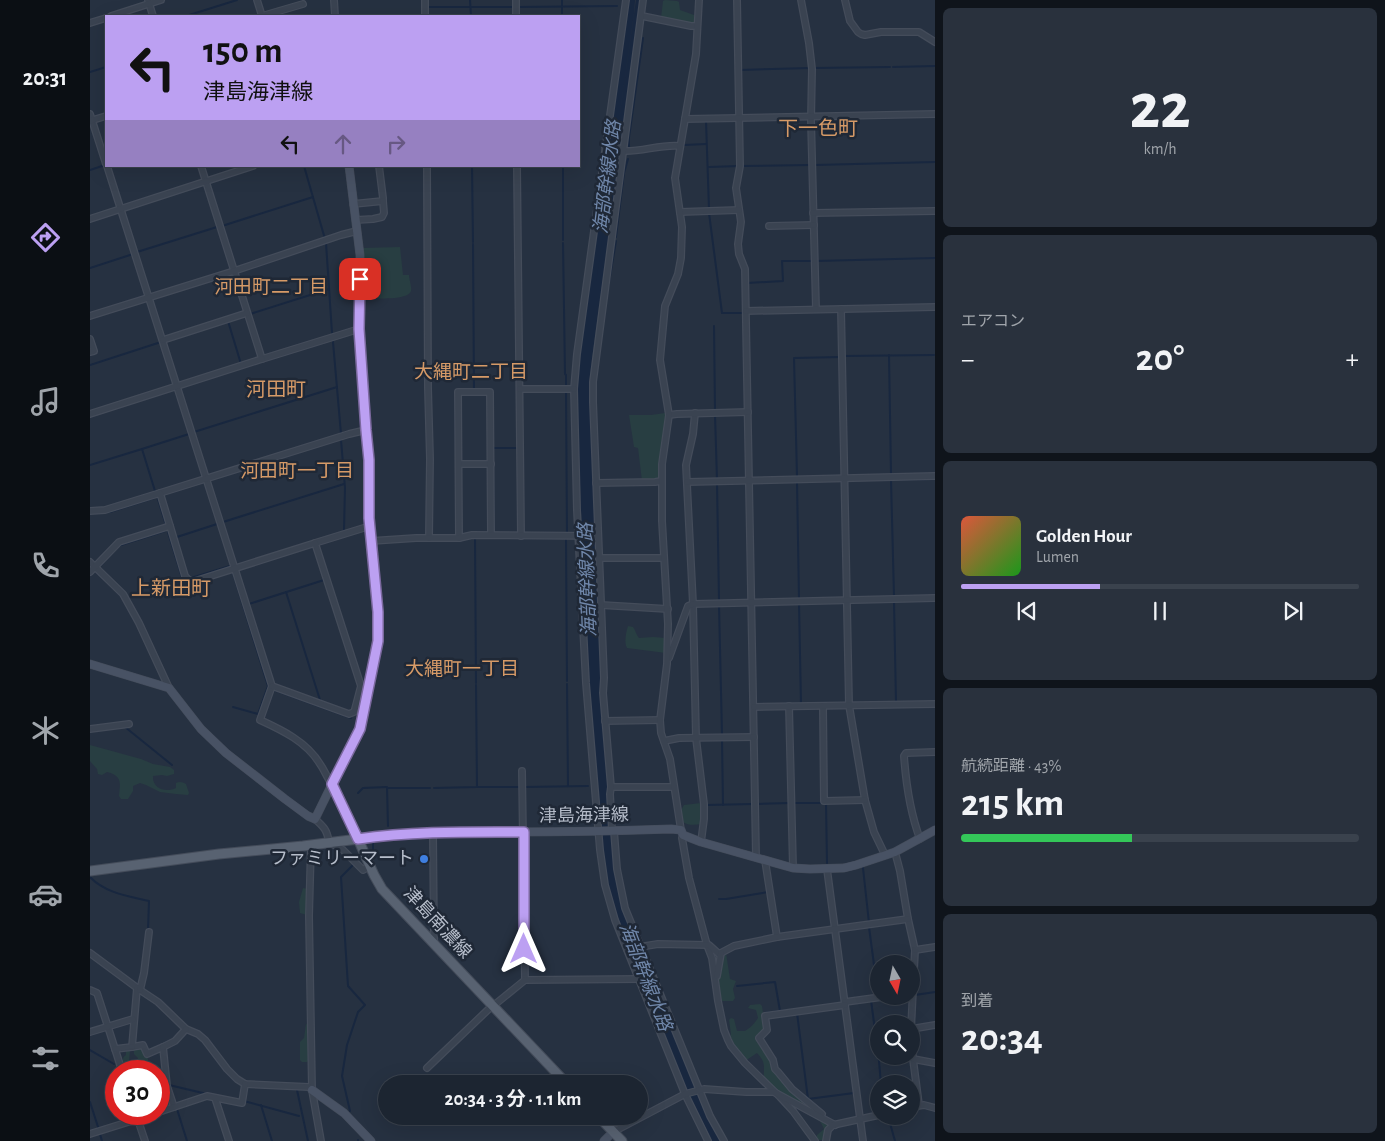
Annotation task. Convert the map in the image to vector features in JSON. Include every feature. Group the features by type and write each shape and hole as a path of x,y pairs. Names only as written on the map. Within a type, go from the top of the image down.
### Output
{"main road":[{"path":"90,664 169,688 202,729 226,753 285,799 315,819 360,729 377,646 378,612 371,542 369,460 359,329 360,275 358,231 349,167"},
{"path":"90,871 200,856 358,839 332,784"},
{"name":"津島海津線","path":"358,839 389,834 671,829 682,832 701,842 793,868 827,869 856,865 895,852 935,830"},
{"name":"津島南濃線","path":"358,839 382,889 558,1075"},
{"path":"312,1090 344,1113 371,1141"},
{"path":"606,1125 622,1141"},
{"path":"604,1141 613,1132"}],"street":[{"path":"113,15 148,2 162,0"},
{"path":"257,0 262,15"},
{"path":"334,0 335,15"},
{"path":"425,0 425,15"},
{"path":"516,0 516,15"},
{"path":"626,0 577,354 574,389 586,683 600,831 600,850 605,885 615,920 686,1094 708,1141"},
{"path":"643,0 593,382 592,402 604,678 603,692 610,794 615,856 625,908 710,1116 724,1141"},
{"path":"699,0 696,54 676,178 682,248 678,274 665,306 661,346 661,368 669,415 662,464 664,558 668,609 667,664 660,720 670,759 688,878 712,958 724,1030 731,1046 745,1063 793,1111 815,1141"},
{"path":"737,0 740,166 736,188 741,222 738,244 739,254 745,269 756,858"},
{"path":"801,0 812,69 816,309"},
{"path":"844,0 850,21 858,32 862,34 919,32 935,42"},
{"path":"148,2 153,15"},
{"path":"265,15 303,4"},
{"path":"642,16 697,26"},
{"path":"90,23 105,18"},
{"path":"685,119 935,114"},
{"path":"105,116 91,118 105,159"},
{"path":"607,146 631,152 671,145 680,146"},
{"path":"108,167 272,686 260,720 283,731 302,745 320,764 332,784"},
{"path":"201,167 262,359"},
{"path":"90,219 250,167"},
{"path":"356,220 382,217 384,212 383,198 378,167"},
{"path":"427,167 429,538"},
{"path":"518,167 521,536"},
{"path":"354,204 382,201"},
{"path":"680,212 739,210"},
{"path":"813,213 935,211"},
{"path":"769,226 814,224"},
{"path":"90,316 358,231"},
{"path":"746,311 935,307"},
{"path":"841,309 849,705 865,800 874,832 885,855"},
{"path":"163,340 247,313"},
{"path":"90,414 359,329"},
{"path":"90,339 94,351 90,352"},
{"path":"520,389 574,389"},
{"path":"459,538 458,392 490,392 492,535"},
{"path":"669,415 748,412"},
{"path":"695,413 693,434 686,465 693,604 696,738 704,804 701,842"},
{"path":"90,511 105,510 366,430"},
{"path":"459,464 491,464"},
{"path":"687,482 935,476"},
{"path":"596,482 655,482 662,480"},
{"path":"160,493 185,576 191,581 370,526"},
{"path":"90,572 93,564 119,542 170,526"},
{"path":"371,542 459,538 472,535 598,536"},
{"path":"272,686 349,714 356,709 361,686 315,543"},
{"path":"599,558 664,558"},
{"path":"93,564 122,594 139,623 169,688"},
{"path":"667,664 688,606 693,604 935,598"},
{"path":"601,605 668,609"},
{"path":"754,707 935,704"},
{"path":"789,706 793,868"},
{"path":"823,706 824,801 865,800"},
{"path":"605,721 660,720"},
{"path":"90,729 129,724"},
{"path":"664,741 679,738 754,737"},
{"path":"920,839 915,825 906,780 904,756 906,753 935,752"},
{"path":"522,771 525,980"},
{"path":"611,787 674,787"},
{"path":"315,819 327,831 329,842 343,850 363,870 370,866"},
{"path":"433,833 434,944"},
{"path":"311,845 309,916 312,1090 322,1141"},
{"path":"895,852 915,955"},
{"path":"766,860 777,937"},
{"path":"827,869 863,1141"},
{"path":"628,949 658,944 709,945 719,954 734,946 777,937 908,919"},
{"path":"132,1047 133,1019 138,989 144,973 150,932"},
{"path":"915,950 935,947"},
{"path":"90,953 158,1002 186,1029 206,1040 227,1069 245,1084 308,1087 312,1090"},
{"path":"716,981 721,953"},
{"path":"427,1068 493,1006 525,980 639,979"},
{"path":"90,990 97,993 118,1060"},
{"path":"835,1125 792,1089 775,1069 773,1060 759,1038 767,1030 765,1016 870,999"},
{"path":"90,1032 133,1019"},
{"path":"920,1028 935,1025"},
{"path":"115,1049 143,1045 147,1054 175,1041 186,1029"},
{"path":"163,1047 167,1086 174,1107"},
{"path":"920,1060 935,1063"},
{"path":"170,1108 207,1096 242,1103 245,1084"},
{"path":"613,1132 686,1094 704,1089 774,1092 835,1125"},
{"path":"215,1098 229,1141"},
{"path":"920,1105 935,1108"},
{"path":"826,1141 828,1130 831,1127 870,1117"},
{"path":"90,1134 114,1125"},
{"path":"140,1125 145,1141"}],"green space":[{"path":"663,1 679,2 680,10 694,15 695,24 661,18"},
{"path":"400,247 403,275 409,275 411,291 409,294 398,298 365,298 363,248"},
{"path":"666,404 668,414 660,476 657,480 642,481 638,448 634,447 629,415 665,413 664,406"},
{"path":"628,626 633,627 639,638 666,638 666,653 627,648 625,640"},
{"path":"90,745 153,764 170,767 174,770 174,774 153,776 157,787 168,790 176,788 176,783 182,782 186,784 189,793 188,795 160,792 140,783 133,786 133,791 128,799 121,799 119,796 120,784 118,778 107,772 102,775 98,774 97,769 90,761"},
{"path":"703,804 702,824 694,825 681,821 680,812 684,805"},
{"path":"303,888 308,889 307,915 300,913 299,902"},
{"path":"726,953 730,979 736,981 733,989 735,998 733,1001 720,1001 720,970"},
{"path":"760,1004 762,1006 765,1027 756,1037 773,1063 808,1107 774,1090 764,1080 763,1063 757,1053 745,1061 729,1039 731,1034 729,1020 731,1018 734,1019 737,1031 745,1031 758,1018 756,1010 748,1008 750,1005"},
{"path":"306,1024 310,1026 310,1058 307,1062 302,1062 300,1060 300,1042 304,1038"},
{"path":"143,1047 148,1060 138,1060 134,1054 134,1048"},
{"path":"130,1050 129,1060 123,1060 126,1051"},
{"path":"809,1113 829,1124 825,1140 817,1140 817,1135 824,1129 820,1121"}],"water":[{"name":"海部幹線水路","path":"629,0 635,0 634,13 589,333 636,0 641,0 589,385 600,690 609,788 607,793 615,870 623,907 722,1141 712,1141 688,1092 620,926 608,888 589,685 577,385"}],"waterway":[{"path":"189,15 237,0"},
{"path":"470,0 471,15"},
{"path":"562,0 562,15"},
{"path":"518,7 617,6"},
{"path":"428,7 470,7"},
{"path":"470,7 514,7"},
{"name":"海部幹線水路","path":"629,147 643,38"},
{"path":"893,67 935,66"},
{"path":"90,72 105,67"},
{"path":"814,68 890,67"},
{"path":"740,70 810,68"},
{"path":"708,121 706,121 709,209"},
{"path":"684,145 706,144"},
{"name":"海部幹線水路","path":"616,237 624,173 628,159"},
{"path":"815,165 935,162"},
{"path":"90,170 105,165"},
{"path":"742,166 810,165"},
{"path":"709,167 739,166"},
{"path":"304,167 325,239"},
{"path":"472,167 473,242"},
{"path":"563,167 563,240"},
{"path":"222,226 313,197"},
{"path":"709,213 722,313 745,313"},
{"path":"137,252 217,227"},
{"name":"海部幹線水路","path":"608,288 616,241"},
{"path":"326,243 332,333"},
{"path":"563,243 566,387"},
{"path":"473,244 474,389"},
{"path":"90,268 133,254"},
{"path":"816,261 935,258"},
{"path":"747,283 783,281 782,261 812,261"},
{"path":"250,314 329,289"},
{"path":"228,321 241,364"},
{"path":"714,326 715,410"},
{"path":"90,365 161,342"},
{"path":"333,342 341,434"},
{"path":"889,355 891,474"},
{"path":"844,356 934,355"},
{"path":"797,476 794,358 841,357"},
{"path":"194,432 337,387"},
{"name":"海部幹線水路","path":"566,391 567,534"},
{"path":"455,393 456,455"},
{"path":"715,415 717,480"},
{"path":"142,449 189,434"},
{"path":"341,440 345,488 344,530"},
{"path":"493,448 518,448"},
{"path":"90,465 142,449 155,491"},
{"path":"493,468 494,533"},
{"path":"869,480 935,479"},
{"path":"891,480 894,596"},
{"path":"797,482 799,598"},
{"path":"717,483 719,599"},
{"path":"223,522 344,484"},
{"path":"110,512 154,498"},
{"path":"158,499 165,522"},
{"path":"177,537 217,524"},
{"path":"118,546 165,531"},
{"path":"168,532 183,581"},
{"path":"475,538 476,683"},
{"path":"566,540 567,681"},
{"path":"100,566 110,555"},
{"path":"191,578 230,566"},
{"path":"233,573 268,686 258,714 233,707"},
{"path":"249,604 324,580"},
{"path":"286,592 320,700"},
{"path":"894,602 896,702"},
{"path":"799,603 801,705"},
{"path":"719,605 722,735"},
{"path":"567,684 568,786"},
{"path":"434,788 477,787 476,685"},
{"path":"274,690 351,718"},
{"path":"125,727 172,765"},
{"path":"722,740 723,805"},
{"path":"525,787 588,786"},
{"path":"358,793 363,788 387,787"},
{"path":"478,787 521,787"},
{"path":"388,826 387,788 430,788"},
{"path":"757,804 790,803"},
{"path":"793,803 823,803"},
{"path":"826,803 827,863"},
{"path":"706,805 753,804"},
{"path":"373,842 373,857"},
{"path":"350,1111 342,1076 347,1045 358,1012 365,1005 348,986 341,877 354,864"},
{"path":"863,868 869,923"},
{"path":"90,877 110,890 149,901 148,931"},
{"path":"719,899 768,892 768,894"},
{"path":"869,927 873,955"},
{"path":"737,986 775,982 780,1011"},
{"path":"920,994 935,992"},
{"path":"872,1005 880,1075"},
{"path":"765,1013 787,1010"},
{"path":"797,1013 808,1099 854,1093 857,1115"},
{"path":"90,1050 107,1060"},
{"path":"170,1085 207,1094"},
{"path":"297,1090 308,1141"},
{"path":"244,1101 299,1116"},
{"path":"90,1102 99,1130"},
{"path":"261,1105 272,1141"},
{"path":"177,1109 187,1141"},
{"path":"858,1124 860,1141"},
{"path":"891,1125 895,1141"},
{"path":"100,1134 102,1141"}],"place":[{"name":"ファミリーマート","path":"424,859"}],"district":[{"name":"下一色町","path":"818,129"},
{"name":"河田町二丁目","path":"271,287"},
{"name":"大縄町二丁目","path":"471,372"},
{"name":"河田町","path":"276,390"},
{"name":"河田町一丁目","path":"297,471"},
{"name":"上新田町","path":"171,589"},
{"name":"大縄町一丁目","path":"462,669"}],"route":[{"path":"360,279 359,329 369,460 369,518 378,612 378,641 360,729 332,784 358,839 389,834 524,832 524,949"}]}
